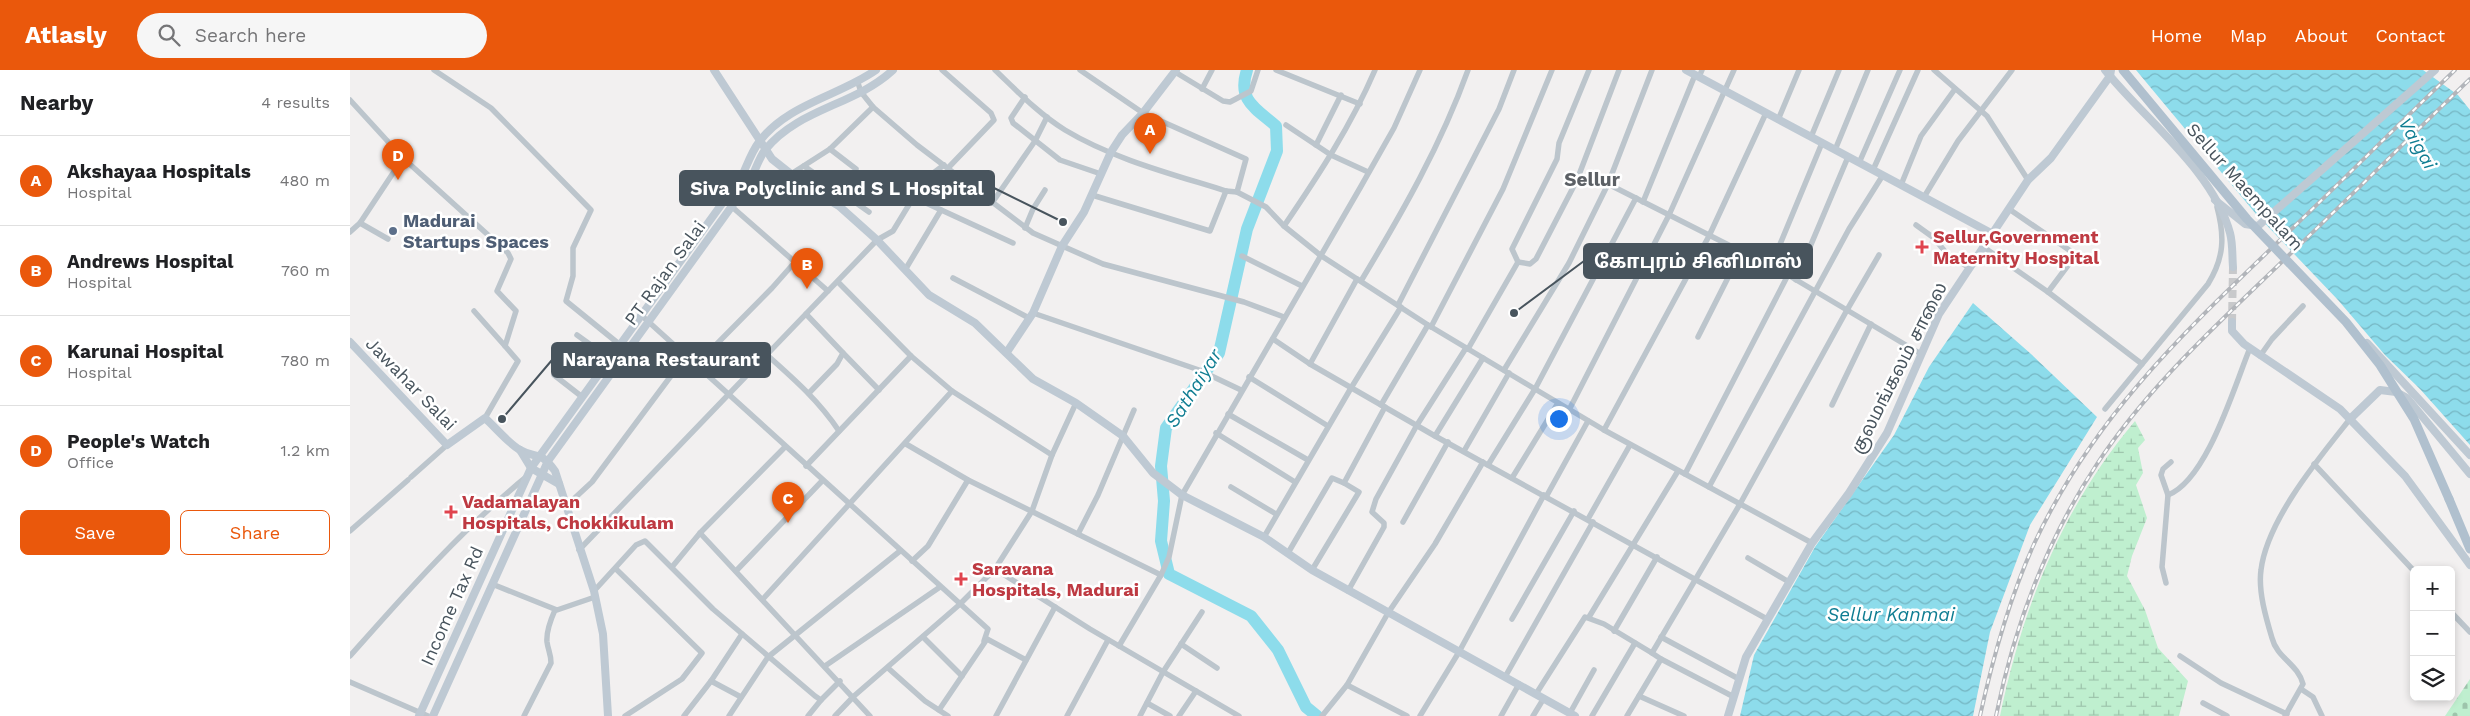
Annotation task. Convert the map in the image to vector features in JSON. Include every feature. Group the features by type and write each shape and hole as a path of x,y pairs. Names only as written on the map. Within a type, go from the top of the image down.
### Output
{"main road":[{"name":"Sellur Maempalam","path":"2123,70 2247,219 2346,322 2380,365 2414,419 2470,549"}],"street":[{"path":"434,70 491,108 591,210 572,248 573,276 566,301 619,344"},
{"path":"714,70 764,150 791,174 839,206 877,240 929,295 975,323 1033,379 1076,403 1123,436 1153,473 1182,495 1264,537 1312,570 1348,591 1572,715 1594,670"},
{"name":"PT Rajan Salai","path":"538,454 742,176 759,142 789,114 858,83 876,70"},
{"name":"PT Rajan Salai","path":"548,461 750,181 764,150 792,123 861,92 892,70"},
{"path":"579,550 877,240 893,231 924,180 946,166 994,120 991,113 942,70"},
{"path":"995,70 1047,117 1066,130 1111,152 1226,191 1236,192 1266,207 1284,226 1320,255 1429,326 1630,445 1812,543"},
{"path":"1080,70 1143,113 1246,159 1236,192"},
{"path":"1202,89 1212,70"},
{"path":"1007,352 1031,316 1062,246 1084,212 1111,152 1122,135 1143,113 1176,71 1202,89 1223,101 1230,102 1251,92 1258,70"},
{"path":"1276,70 1360,104"},
{"path":"1284,226 1331,155 1360,104 1375,70"},
{"path":"1120,646 1161,575 1169,557 1182,495 1216,433 1273,339 1394,128 1420,70"},
{"path":"1310,364 1359,280 1405,207 1434,154 1468,70"},
{"path":"1264,537 1399,306 1499,110 1514,70"},
{"path":"1344,483 1383,406 1429,326 1503,188 1552,70"},
{"path":"1518,262 1512,249 1557,159 1559,143 1589,70"},
{"path":"1518,262 1530,264 1536,259 1577,180 1619,70"},
{"path":"1464,451 1568,263 1608,184 1652,70"},
{"path":"1686,70 1699,74 1725,91 1778,120 1991,233"},
{"path":"1569,410 1669,215 1734,70"},
{"path":"1778,120 1799,70"},
{"path":"1811,137 1839,70"},
{"path":"1835,150 1868,70"},
{"path":"1859,163 1900,70"},
{"path":"1874,170 1918,70"},
{"path":"1934,70 1987,116 2028,180"},
{"path":"1924,197 1980,110 2012,70"},
{"path":"2215,200 2245,224 2254,227 2278,209 2434,71"},
{"path":"2109,72 2166,136 2215,200 2230,234 2233,267"},
{"name":"குலமங்கலம் சாலை","path":"1728,716 1746,657 1812,543 1849,493 1887,433 1939,314 1968,267 2028,180 2051,158 2109,72"},
{"path":"1643,202 1699,74"},
{"path":"858,83 861,92 873,107 1025,228 1103,264 1137,275 1221,295 1284,317"},
{"path":"1901,185 1921,136 1955,88"},
{"path":"1316,145 1341,95"},
{"path":"1025,97 1011,120 1035,141 1069,165 1101,174"},
{"path":"350,100 403,158 508,253 511,258 497,291 499,296 516,311 505,346"},
{"path":"791,174 830,148 873,107"},
{"path":"1604,430 1709,236 1766,113"},
{"path":"992,203 1035,141 1047,117"},
{"path":"1286,125 1331,155 1368,172"},
{"path":"1771,266 1822,143"},
{"path":"830,148 856,169"},
{"path":"1796,280 1848,157"},
{"path":"350,232 360,223 403,158"},
{"path":"804,166 869,212"},
{"path":"1709,488 1849,229 1883,175"},
{"path":"1608,184 1788,275 1921,354"},
{"path":"898,187 913,197 1012,243"},
{"path":"1025,228 1033,209 1045,190"},
{"path":"1092,195 1210,232 1226,191"},
{"path":"1322,716 1347,685 1388,613 1535,389 1636,198"},
{"path":"2105,409 2208,284 2219,267 2222,241 2215,200"},
{"path":"731,206 828,291"},
{"path":"2009,209 2072,252 2072,260 2048,292"},
{"path":"905,270 941,210"},
{"path":"360,223 388,239"},
{"path":"1916,225 1934,238 1947,254 1968,267"},
{"path":"694,242 700,249"},
{"path":"1982,246 2048,292 2142,364"},
{"path":"1698,336 1741,252"},
{"path":"1652,653 1740,504 1879,255"},
{"path":"1242,256 1302,286"},
{"path":"695,366 795,262"},
{"path":"1348,591 1384,527 1384,523 1372,512 1376,499 1417,425 1467,349 1518,262"},
{"path":"1684,474 1788,275"},
{"path":"953,278 1031,316 1198,370 1241,390"},
{"path":"838,282 911,356 952,391 1052,455"},
{"path":"2260,356 2272,339 2303,306"},
{"path":"474,311 518,361 485,418"},
{"path":"806,314 879,390"},
{"path":"641,315 728,396 988,629 984,641 938,710"},
{"path":"2232,322 2232,331 2236,337 2260,356 2340,409 2350,419 2405,476 2470,565"},
{"name":"Sellur Maempalam","path":"2346,322 2416,393 2470,455"},
{"path":"1832,404 1870,324"},
{"path":"577,335 609,358"},
{"path":"1273,339 1351,388 1767,619"},
{"name":"Jawahar Salai","path":"350,342 447,445 485,418 520,450 530,468"},
{"path":"2168,495 2187,482 2206,454 2250,348"},
{"path":"566,353 596,376"},
{"path":"808,393 837,364 843,353"},
{"path":"767,355 824,409 839,431"},
{"path":"806,466 911,356"},
{"path":"565,507 592,482 685,357"},
{"path":"1436,436 1483,358"},
{"path":"554,375 581,396"},
{"path":"1249,377 1328,426"},
{"path":"2180,656 2221,683 2286,715 2301,689 2301,676 2295,667 2276,650 2272,638 2261,586 2264,555 2273,531 2314,464 2350,419 2380,390 2401,394 2407,398 2470,474"},
{"path":"763,600 952,391"},
{"path":"836,716 854,696 959,605 995,569 1032,511 1052,455 1076,403"},
{"path":"1512,478 1558,403"},
{"path":"1078,534 1134,410"},
{"path":"1228,414 1308,460"},
{"path":"1420,716 1459,652 1588,421"},
{"path":"1216,433 1295,482"},
{"path":"1403,522 1448,442"},
{"path":"906,444 968,480 1161,575"},
{"path":"350,531 447,445"},
{"path":"1505,677 1630,445"},
{"path":"672,567 700,533 785,447"},
{"name":"Jawahar Salai","path":"520,450 538,454"},
{"path":"538,454 548,461 560,484 565,507 595,594 602,634 608,716"},
{"name":"Income Tax Rd","path":"423,715 525,478 538,454"},
{"name":"Income Tax Rd","path":"433,716 548,461"},
{"path":"2166,583 2162,567 2168,495 2161,475 2163,469 2171,462"},
{"path":"2314,464 2410,567"},
{"path":"530,468 560,484"},
{"path":"1533,716 1540,696 1579,623 1585,617 1589,617 1678,471"},
{"path":"350,656 456,541 489,508 525,478"},
{"path":"1288,553 1332,478 1359,492 1312,570"},
{"path":"736,571 822,480"},
{"path":"912,561 928,546 968,480"},
{"path":"1231,488 1276,514"},
{"path":"1512,619 1574,511"},
{"path":"700,533 854,696 870,716"},
{"path":"492,584 555,610 595,594 636,545 645,541 713,609 821,700"},
{"path":"729,716 768,657 900,551"},
{"path":"1614,631 1657,557"},
{"path":"1748,558 1789,582"},
{"path":"616,569 702,653 682,679 625,716"},
{"path":"995,569 1108,640 1236,715"},
{"path":"825,666 940,587"},
{"path":"996,716 1055,607"},
{"path":"524,716 551,663 552,654 547,642 550,622 555,610"},
{"path":"1140,716 1163,672 1202,612"},
{"path":"2455,616 2470,632"},
{"path":"1589,617 1661,659 1734,697"},
{"path":"684,716 711,681 742,634"},
{"path":"922,637 962,676"},
{"path":"1661,637 1739,679"},
{"path":"984,641 987,639 993,640 1026,660"},
{"path":"1067,716 1108,640"},
{"path":"1592,716 1635,643"},
{"path":"1182,644 1217,668"},
{"path":"1627,716 1661,659"},
{"path":"888,668 925,701 948,716"},
{"path":"711,681 741,698"},
{"path":"808,716 840,681"},
{"path":"350,682 423,715"},
{"path":"1501,716 1519,684"},
{"path":"1347,685 1407,716"},
{"path":"2301,689 2313,697 2322,716"},
{"path":"1178,716 1196,691"},
{"path":"1639,696 1684,716"},
{"path":"1147,703 1170,716"},
{"path":"2203,703 2227,716"}],"green space":[{"path":"2135,421 2145,440 2138,448 2143,473 2136,485 2147,518 2132,556 2127,576 2145,610 2158,648 2188,681 2179,716 2000,716 2009,675 2021,636 2049,560 2086,488 2109,454"},
{"path":"2470,679 2470,716 2445,716"}],"water":[{"name":"Vaigai","path":"2136,70 2423,70 2458,95 2470,110 2470,445 2420,389 2385,355 2338,300 2256,214"},
{"name":"Sellur Kanmai","path":"1973,303 2031,354 2097,417 2030,525 1990,632 1973,716 1740,716 1754,655 1815,547 1894,435 1929,367"}],"waterway":[{"name":"Sathaiyar","path":"1247,70 1244,89 1246,96 1255,108 1276,126 1277,151 1247,229 1219,353 1166,428 1161,466 1164,501 1161,541 1169,574 1251,616 1278,650 1306,707 1317,716"}],"tunnel":[{"path":"2232,322 2233,267"}],"railway":[{"path":"1980,716 2003,628 2034,544 2057,499 2083,457 2111,418 2173,345 2455,70"},
{"path":"1996,716 2003,683 2022,617 2047,554 2079,493 2117,435 2139,407 2187,355 2470,79"}],"place":[{"name":"Akshayaa Hospitals","path":"1150,154"},
{"name":"People's Watch","path":"398,180"},
{"name":"Siva Polyclinic and S L Hospital","path":"1063,222"},
{"name":"Madurai Startups Spaces","path":"393,231"},
{"name":"Sellur,Government Maternity Hospital","path":"1922,247"},
{"name":"Andrews Hospital","path":"807,289"},
{"name":"கோபுரம் சினிமாஸ்","path":"1514,313"},
{"name":"Narayana Restaurant","path":"502,419"},
{"name":"Vadamalayan Hospitals, Chokkikulam","path":"451,512"},
{"name":"Karunai Hospital","path":"788,523"},
{"name":"Saravana Hospitals, Madurai","path":"961,579"}],"district":[{"name":"Sellur","path":"1592,179"}]}
